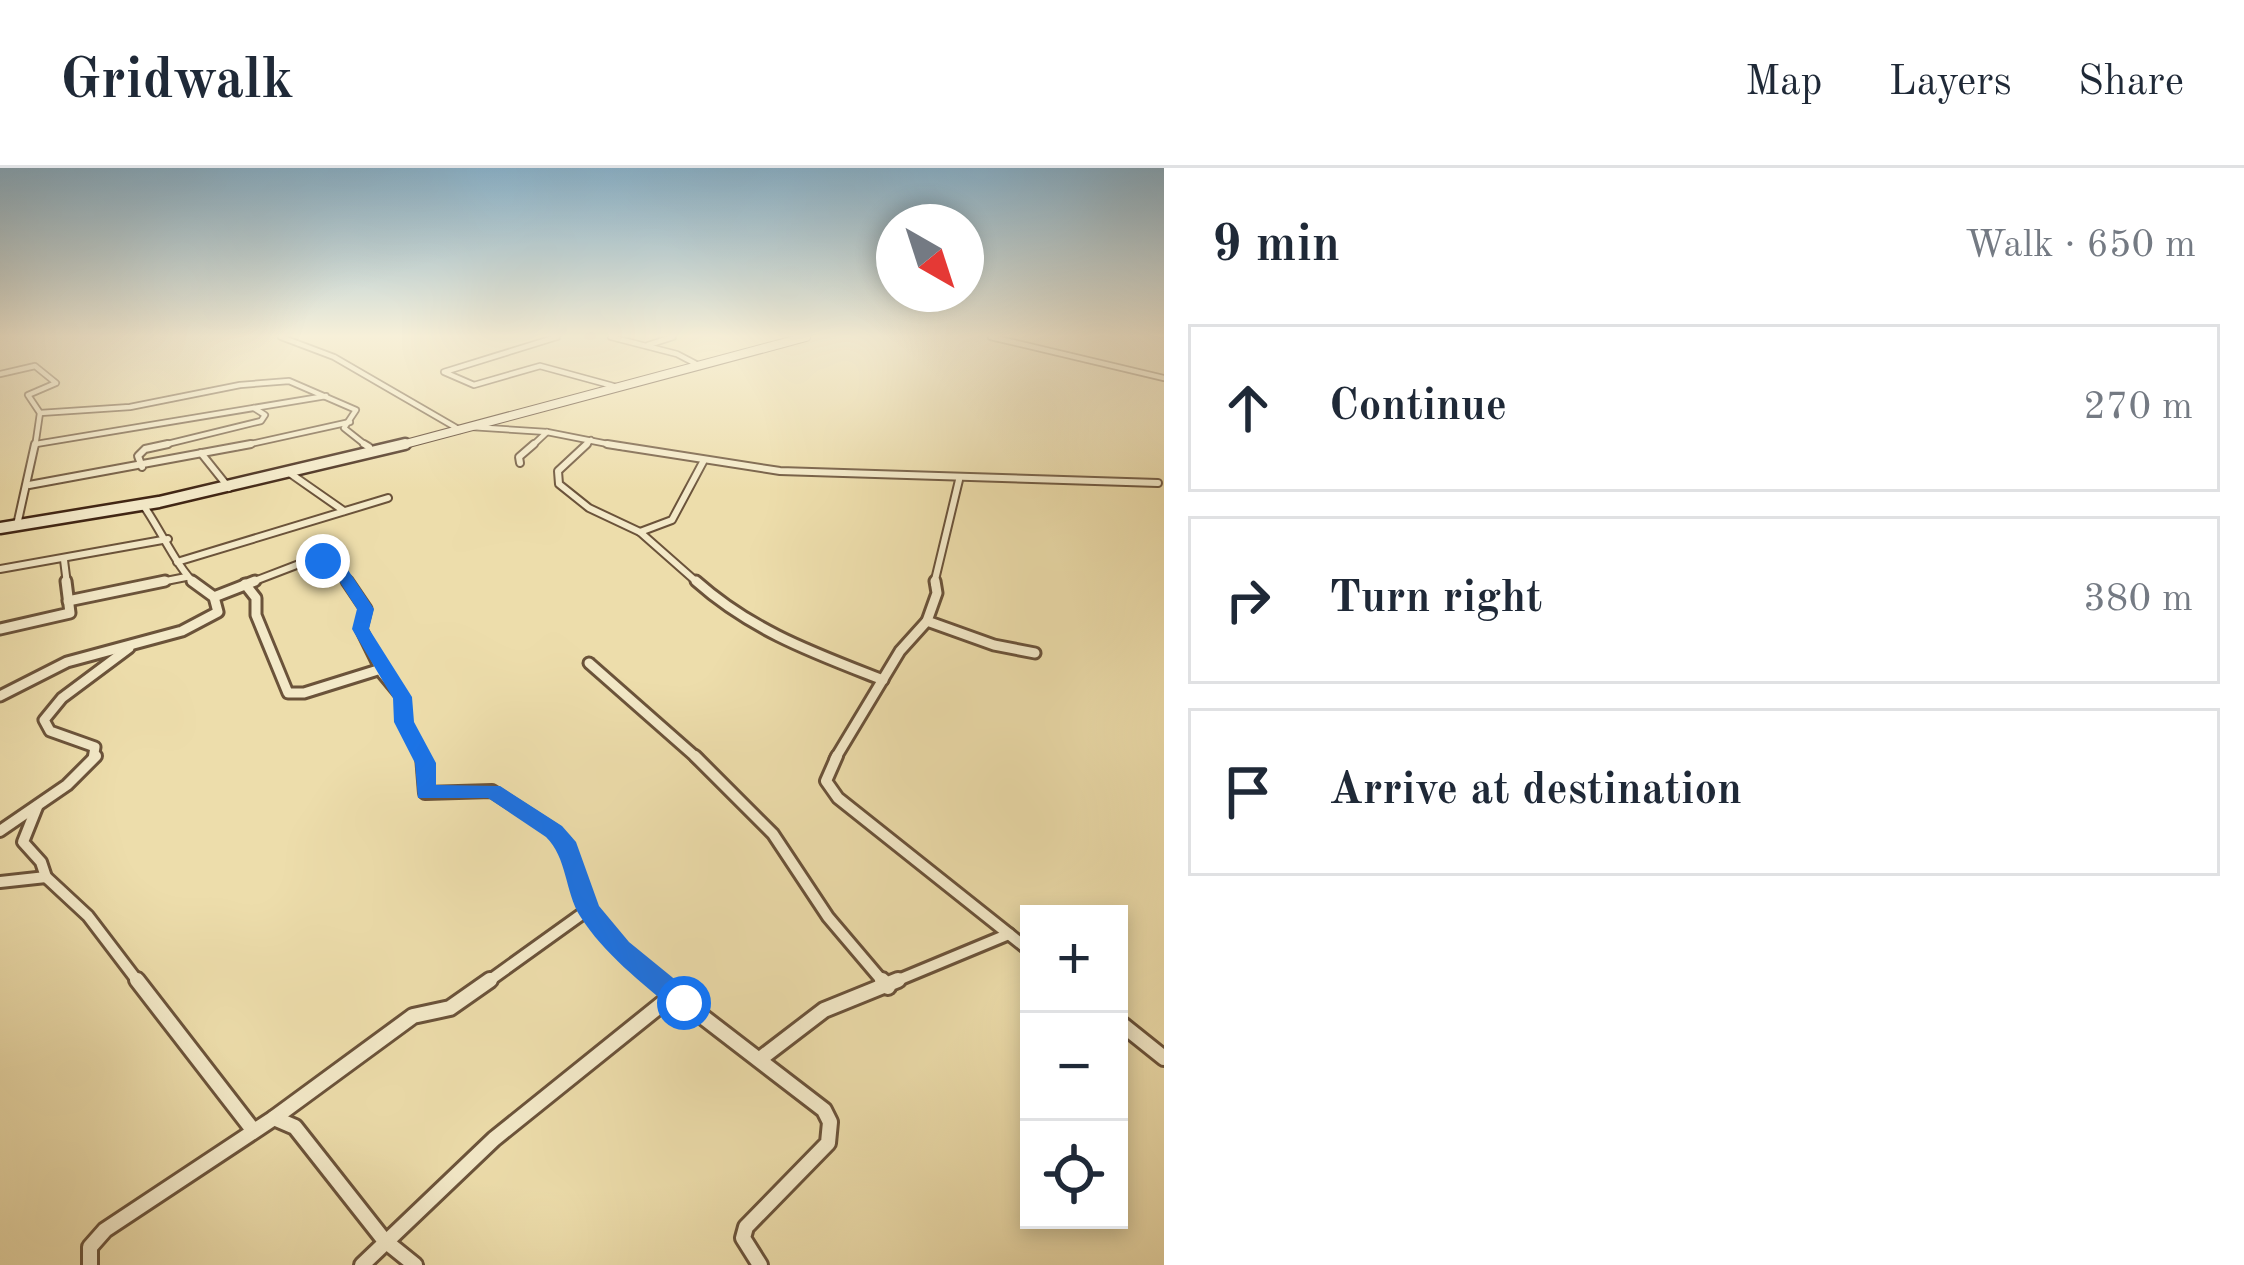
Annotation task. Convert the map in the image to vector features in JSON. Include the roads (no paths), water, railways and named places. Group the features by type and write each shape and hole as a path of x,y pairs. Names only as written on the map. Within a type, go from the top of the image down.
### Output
{"main road":[{"path":"0,527 230,488 617,388"}],"street":[{"path":"17,525 29,485 40,412 28,395 44,388"},
{"path":"40,412 130,407 224,388"},
{"path":"307,388 356,410 344,430 369,447"},
{"path":"391,388 465,429 547,433 703,462 842,476 1158,483"},
{"path":"36,444 326,396"},
{"path":"130,407 145,449"},
{"path":"142,467 138,456 145,449 265,418 254,408"},
{"path":"29,485 142,467 350,422"},
{"path":"520,463 519,457 547,433"},
{"path":"591,440 558,471 559,484 589,508 640,532 726,608 772,638 883,680"},
{"path":"201,454 230,488"},
{"path":"640,532 672,520 703,462"},
{"path":"291,474 344,511"},
{"path":"958,480 948,540 940,544 942,560 933,588 937,593 927,621 900,651 826,781 1020,943"},
{"path":"177,562 388,498"},
{"path":"0,696 16,692 65,663 129,648 218,611 214,597 185,577 168,538 143,505"},
{"path":"64,560 168,538"},
{"path":"0,569 69,554 64,560 71,610 65,616 0,629"},
{"path":"214,597 307,561 335,564 366,609 361,629 402,697 404,722 425,763 425,793 492,791 554,831 565,842 589,909 620,949 824,1110 832,1134 746,1227 743,1238 751,1262"},
{"path":"68,601 185,577"},
{"path":"245,584 256,598 256,615 288,693 304,693 381,669"},
{"path":"927,621 994,645 1035,653"},
{"path":"0,831 67,785 98,751 50,731 44,720 73,688 108,670 129,648"},
{"path":"589,663 616,690 655,717 773,834 827,916 888,987"},
{"path":"37,807 23,842 41,862 46,878 88,916 253,1130"},
{"path":"0,882 46,878"},
{"path":"90,1265 90,1247 105,1230 352,1065 399,1025 413,1016 450,1008 589,909"},
{"path":"760,1059 824,1010 1009,934"},
{"path":"362,1265 494,1138 527,1117 572,1074 673,995"},
{"path":"1128,1029 1164,1058"},
{"path":"274,1118 295,1127 384,1240 415,1265"}]}
